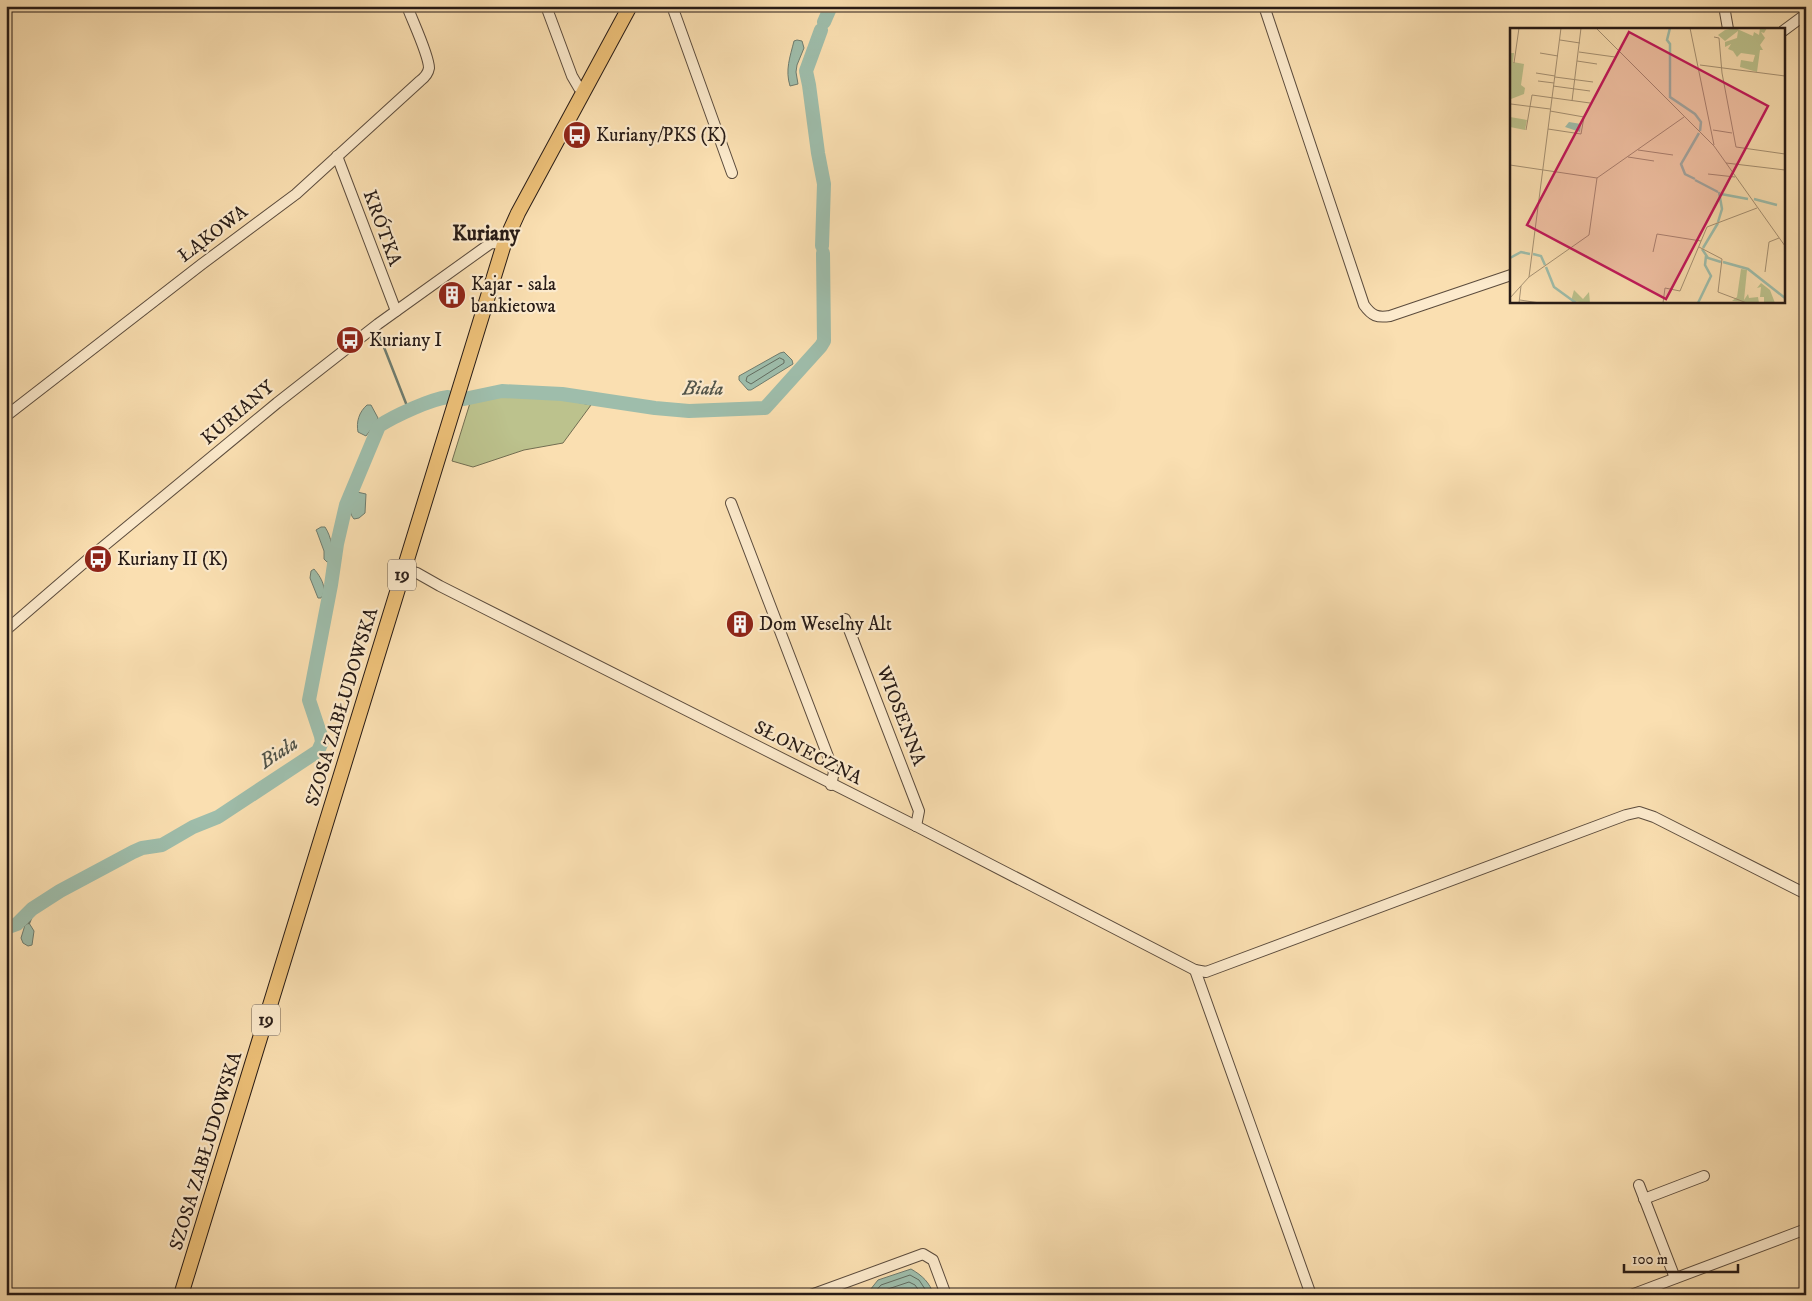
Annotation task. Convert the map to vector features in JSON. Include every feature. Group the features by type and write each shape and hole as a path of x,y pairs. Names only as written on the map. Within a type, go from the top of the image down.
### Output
{"highway":[{"name":"SZOSA ZABŁUDOWSKA","path":"181,1295 504,244 518,213 630,6"}],"street":[{"name":"ŁĄKOWA","path":"6,416 202,264 296,194 426,76 429,68 407,6"},
{"path":"546,6 572,76 579,88 585,90"},
{"path":"672,6 732,173"},
{"path":"1264,6 1364,305 1370,314 1379,318 1390,316 1510,275"},
{"path":"1724,6 1728,28"},
{"path":"1784,30 1806,14"},
{"name":"KRÓTKA","path":"337,156 396,311"},
{"name":"KURIANY","path":"6,630 93,555 277,403 396,311 491,243 504,244"},
{"path":"731,503 834,772 831,785"},
{"name":"SŁONECZNA","path":"404,569 417,573 1195,970"},
{"name":"WIOSENNA","path":"845,619 919,811 916,826"},
{"path":"1311,1295 1195,970 1206,972 1626,815 1640,812 1654,817 1806,894"},
{"path":"1644,1198 1704,1176"},
{"path":"1639,1185 1675,1278"},
{"path":"1631,1295 1806,1229"},
{"path":"811,1295 923,1254 933,1260 946,1295"}],"green space":[{"path":"496,395 552,397 591,405 563,443 524,450 473,467 452,461 470,403"}],"water":[{"path":"794,41 802,41 804,48 797,65 798,84 790,86 789,64"},
{"path":"784,352 792,360 793,364 751,390 748,390 739,380 739,376"},
{"path":"367,405 371,405 378,418 366,436 358,432 357,425 360,414"},
{"path":"357,492 366,494 365,513 359,518 354,519 350,509"},
{"path":"325,527 331,539 331,562 327,562 324,559 324,551 316,530"},
{"path":"314,569 324,587 321,598 318,598 310,578 311,571"},
{"path":"29,923 34,931 32,945 28,946 23,943 21,938 25,925"},
{"path":"911,1269 925,1280 934,1295 866,1295 878,1280"}],"waterway":[{"name":"Biała","path":"824,22 831,6"},
{"name":"Biała","path":"821,30 806,71 824,184 822,246"},
{"name":"Biała","path":"464,399 502,391 562,394 655,408 689,411 765,408 824,341 823,253"},
{"path":"380,337 409,411"},
{"name":"Biała","path":"6,928 17,924 32,909 60,891 133,852 142,848 162,845 193,827 218,817 318,751 322,742 321,736 309,700 337,544 346,505 379,426 413,408 448,397"},
{"path":"29,923 35,908"}],"place":[{"name":"Kuriany/PKS (K)","path":"577,135"},
{"name":"Kajar - sala bankietowa","path":"452,295"},
{"name":"Kuriany I","path":"350,340"},
{"name":"Kuriany II (K)","path":"98,559"},
{"name":"Dom Weselny Alt","path":"740,624"}],"district":[{"name":"Kuriany","path":"486,234"}]}
